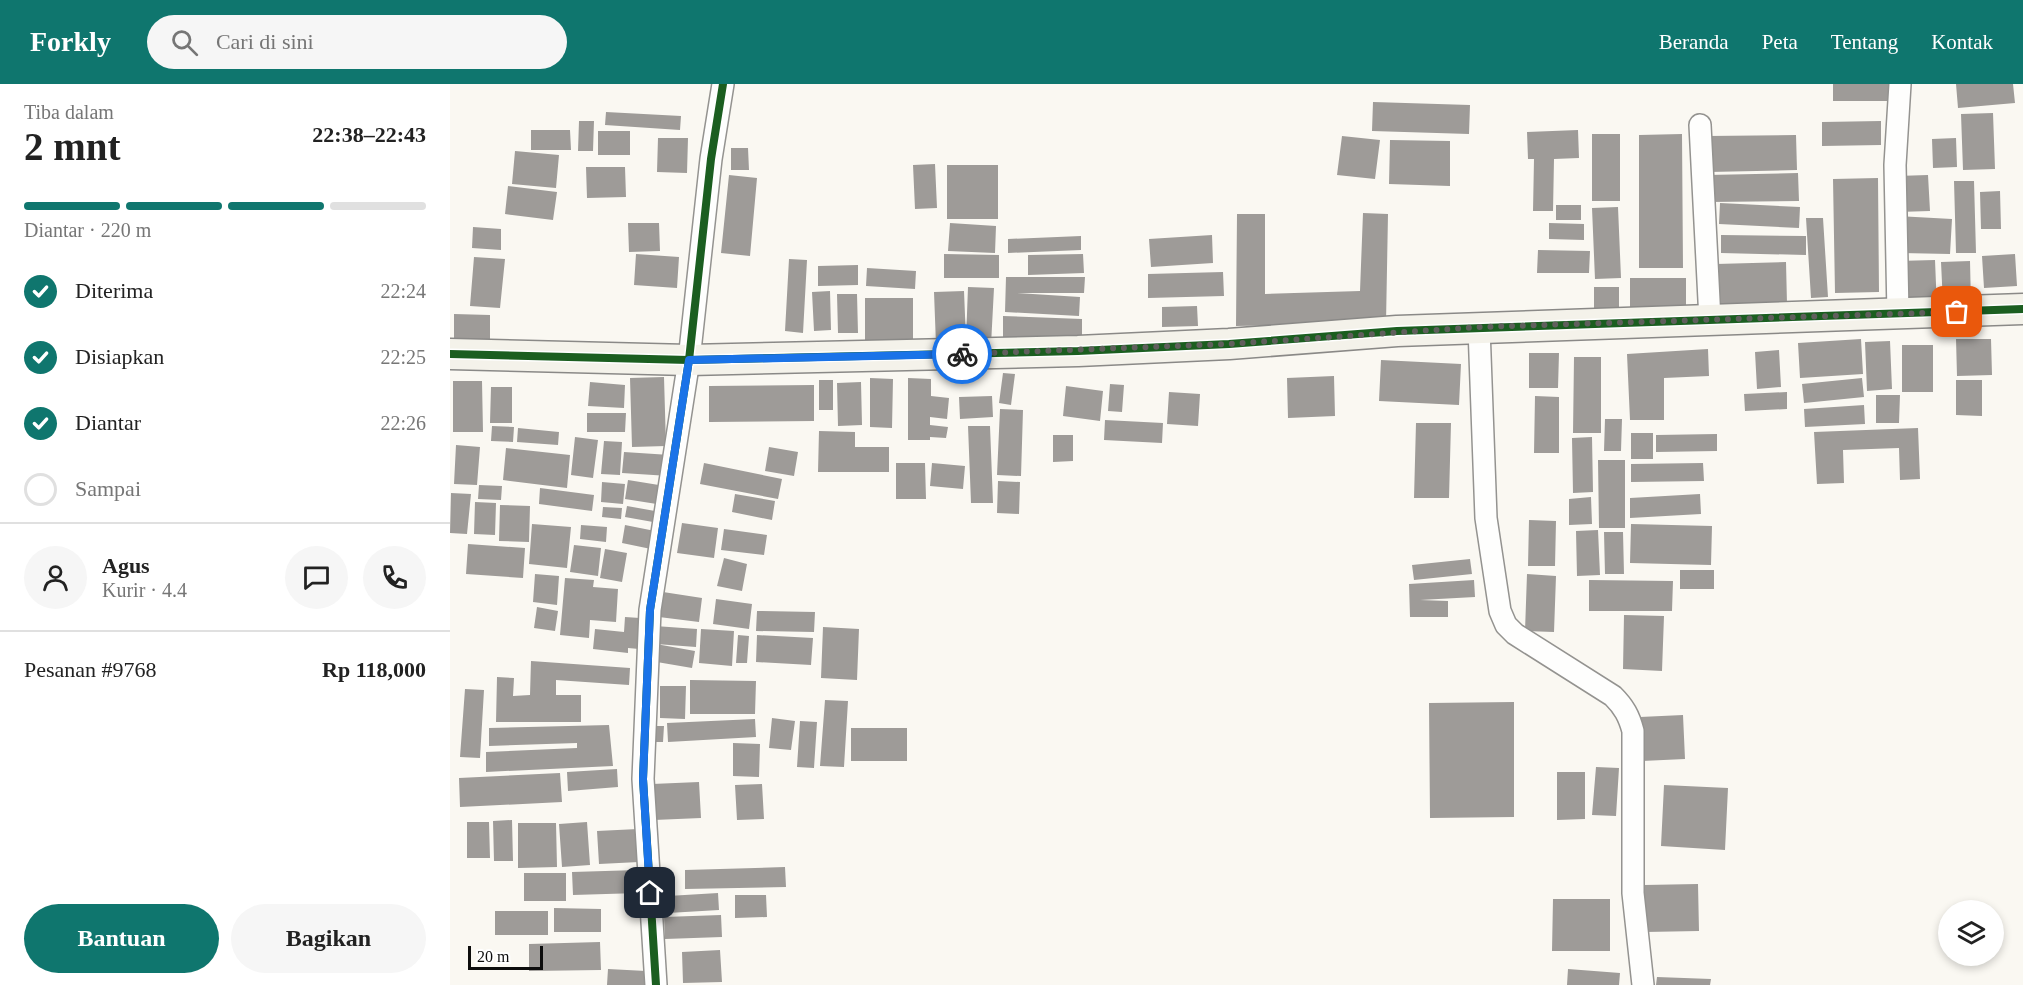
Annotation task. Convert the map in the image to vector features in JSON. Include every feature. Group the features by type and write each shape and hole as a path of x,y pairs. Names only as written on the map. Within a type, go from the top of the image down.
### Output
{"street":[{"path":"656,985 643,779 650,610 689,360 711,159 723,84"},
{"path":"1898,314 1895,165 1900,84"},
{"path":"1700,125 1710,320"},
{"path":"450,354 689,360 1078,351 1479,327 2023,309"},
{"path":"1479,327 1486,518 1503,619 1515,634 1613,696 1624,706 1632,725 1633,893 1643,985"}],"building":[{"path":"1833,84 1891,84 1891,101 1833,101"},
{"path":"1956,84 2013,84 2015,103 1958,108"},
{"path":"1373,102 1470,105 1469,134 1372,131"},
{"path":"606,112 681,116 680,130 605,125"},
{"path":"1993,113 1995,169 1963,170 1961,114"},
{"path":"579,121 594,121 593,151 578,151"},
{"path":"1881,121 1881,145 1822,146 1822,122"},
{"path":"531,130 570,130 571,150 531,150"},
{"path":"1578,130 1579,158 1554,159 1553,211 1533,211 1534,159 1528,159 1527,132"},
{"path":"598,131 630,131 630,155 598,155"},
{"path":"1592,134 1620,134 1620,201 1592,201"},
{"path":"1682,134 1683,268 1639,268 1639,135"},
{"path":"1796,135 1797,170 1709,172 1708,136"},
{"path":"1342,136 1380,140 1375,179 1337,175"},
{"path":"658,138 688,138 687,173 657,172"},
{"path":"1956,138 1957,167 1933,168 1932,139"},
{"path":"1390,140 1450,141 1450,186 1389,184"},
{"path":"731,148 748,148 749,170 731,170"},
{"path":"515,151 559,155 556,188 512,184"},
{"path":"935,164 937,208 915,209 913,165"},
{"path":"947,165 998,165 998,219 947,219"},
{"path":"586,167 625,167 626,197 587,198"},
{"path":"1798,173 1799,201 1708,202 1707,175"},
{"path":"729,175 757,178 750,256 721,253"},
{"path":"1928,175 1930,211 1898,212 1897,176"},
{"path":"1878,178 1879,292 1835,293 1833,179"},
{"path":"1954,181 1974,181 1976,253 1956,253"},
{"path":"508,186 557,192 553,220 505,214"},
{"path":"2000,191 2001,229 1981,229 1980,192"},
{"path":"1720,203 1800,207 1799,228 1719,224"},
{"path":"1556,205 1581,205 1581,220 1556,220"},
{"path":"1618,207 1621,278 1595,279 1592,208"},
{"path":"1363,213 1388,214 1386,323 1236,326 1237,214 1265,214 1265,294 1360,291"},
{"path":"1897,216 1952,219 1950,254 1901,253"},
{"path":"1806,218 1823,218 1828,297 1811,298"},
{"path":"628,223 659,223 660,251 629,252"},
{"path":"950,223 996,226 995,253 948,251"},
{"path":"1549,223 1584,224 1584,240 1549,239"},
{"path":"473,227 501,229 501,250 472,248"},
{"path":"1212,235 1213,263 1151,267 1149,239"},
{"path":"1721,235 1806,236 1806,255 1721,253"},
{"path":"1081,236 1081,250 1008,253 1008,239"},
{"path":"1538,250 1590,251 1589,273 1537,273"},
{"path":"636,254 679,257 677,288 634,285"},
{"path":"944,254 999,255 999,278 944,278"},
{"path":"1083,254 1084,273 1028,275 1028,255"},
{"path":"2015,254 2017,286 1984,288 1982,256"},
{"path":"474,257 505,259 500,308 470,306"},
{"path":"789,259 807,260 803,333 785,331"},
{"path":"1935,260 1937,309 1899,310 1897,261"},
{"path":"1970,261 1971,304 1943,304 1941,262"},
{"path":"1786,262 1787,304 1717,305 1716,264"},
{"path":"858,265 858,285 818,286 818,266"},
{"path":"867,268 916,271 915,289 866,286"},
{"path":"1223,272 1224,296 1148,298 1148,274"},
{"path":"1006,277 1085,277 1084,293 1017,293 1080,297 1079,316 1005,312"},
{"path":"1630,278 1686,278 1686,307 1630,307"},
{"path":"968,287 994,288 991,345 936,345 934,292 964,291 966,340"},
{"path":"1594,287 1619,287 1619,313 1594,313"},
{"path":"830,291 831,330 814,331 812,292"},
{"path":"837,294 857,294 858,333 838,333"},
{"path":"865,298 913,298 913,346 865,346"},
{"path":"1197,306 1198,326 1162,327 1162,307"},
{"path":"454,314 490,315 490,341 454,341"},
{"path":"1003,316 1082,319 1082,340 1003,337"},
{"path":"1861,339 1863,374 1800,378 1798,343"},
{"path":"1956,339 1991,339 1992,375 1957,376"},
{"path":"1890,341 1892,389 1867,391 1865,342"},
{"path":"1902,345 1933,345 1933,392 1902,392"},
{"path":"1708,349 1709,376 1664,378 1664,420 1630,420 1627,354"},
{"path":"1779,350 1781,387 1757,389 1755,352"},
{"path":"1529,353 1559,353 1558,388 1529,388"},
{"path":"1574,357 1601,357 1601,433 1573,433"},
{"path":"1381,360 1461,364 1459,405 1379,401"},
{"path":"1003,373 1015,374 1011,405 999,403"},
{"path":"1334,376 1335,416 1288,418 1287,378"},
{"path":"664,377 666,446 632,447 630,378"},
{"path":"870,378 893,379 892,428 870,427"},
{"path":"908,378 931,379 931,396 949,398 947,419 930,417 930,425 948,427 946,438 930,437 930,440 908,440"},
{"path":"1862,378 1864,397 1804,403 1802,384"},
{"path":"819,380 833,380 833,410 819,410"},
{"path":"1956,380 1982,380 1982,416 1956,415"},
{"path":"453,381 482,381 483,432 453,432"},
{"path":"590,382 625,385 624,408 588,406"},
{"path":"861,382 862,425 838,426 837,383"},
{"path":"1110,384 1124,385 1122,412 1108,411"},
{"path":"814,385 814,421 709,422 709,386"},
{"path":"1066,386 1103,391 1100,421 1063,416"},
{"path":"491,387 512,387 512,423 490,423"},
{"path":"1169,392 1200,394 1198,426 1167,424"},
{"path":"1787,392 1787,409 1745,411 1744,394"},
{"path":"1876,395 1900,395 1899,423 1876,423"},
{"path":"992,396 993,417 960,419 959,397"},
{"path":"1535,396 1559,397 1559,453 1534,453"},
{"path":"1864,405 1865,424 1805,427 1804,409"},
{"path":"1000,409 1023,410 1021,476 997,475"},
{"path":"587,413 626,413 625,432 587,432"},
{"path":"1605,419 1622,419 1621,451 1604,451"},
{"path":"1105,420 1163,423 1162,443 1104,440"},
{"path":"1416,423 1451,423 1449,498 1414,498"},
{"path":"492,426 514,427 513,442 491,441"},
{"path":"968,426 990,426 993,503 971,503"},
{"path":"518,428 559,432 558,445 517,442"},
{"path":"1918,428 1920,479 1900,480 1899,448 1843,450 1844,483 1817,484 1814,432"},
{"path":"819,431 855,432 855,447 889,447 889,472 818,472"},
{"path":"1631,433 1653,433 1653,459 1631,459"},
{"path":"1717,434 1717,451 1656,452 1656,435"},
{"path":"1053,435 1073,435 1073,461 1053,462"},
{"path":"575,437 598,440 593,478 571,475"},
{"path":"1592,437 1593,492 1573,493 1572,438"},
{"path":"604,441 622,442 620,475 601,474"},
{"path":"456,445 480,447 477,485 454,484"},
{"path":"769,447 798,452 794,476 765,471"},
{"path":"506,448 570,455 567,488 503,480"},
{"path":"624,452 670,455 669,476 622,473"},
{"path":"1598,460 1625,460 1625,528 1599,528"},
{"path":"704,463 782,479 778,499 700,484"},
{"path":"896,463 925,463 926,499 896,499"},
{"path":"932,463 965,466 963,489 930,486"},
{"path":"1703,463 1704,481 1631,482 1631,464"},
{"path":"628,480 665,486 663,505 625,499"},
{"path":"998,481 1020,482 1019,514 997,513"},
{"path":"602,482 625,484 623,504 601,502"},
{"path":"479,485 502,486 501,500 478,499"},
{"path":"540,488 594,495 592,511 539,504"},
{"path":"451,493 471,494 467,534 450,533"},
{"path":"735,494 775,501 772,520 732,512"},
{"path":"1700,494 1701,514 1630,518 1630,498"},
{"path":"1591,497 1592,524 1569,525 1569,499"},
{"path":"475,502 496,503 495,535 474,534"},
{"path":"500,505 530,506 529,542 499,541"},
{"path":"627,506 655,511 653,522 625,517"},
{"path":"603,507 622,508 621,519 602,517"},
{"path":"1529,520 1556,521 1555,566 1528,566"},
{"path":"682,523 718,528 714,558 677,553"},
{"path":"532,524 571,527 567,568 529,564"},
{"path":"1631,524 1712,526 1711,565 1630,563"},
{"path":"581,525 607,527 606,542 580,539"},
{"path":"625,525 655,531 651,549 622,543"},
{"path":"724,529 767,535 764,555 721,550"},
{"path":"1598,530 1600,575 1577,576 1576,531"},
{"path":"1604,532 1623,532 1624,574 1605,574"},
{"path":"468,544 525,548 523,578 466,574"},
{"path":"574,545 601,548 598,576 570,572"},
{"path":"605,549 627,553 622,582 600,578"},
{"path":"724,558 747,564 742,591 717,586"},
{"path":"1470,559 1472,574 1414,580 1412,565"},
{"path":"1680,570 1714,570 1714,589 1680,589"},
{"path":"535,574 559,576 557,605 533,602"},
{"path":"1527,574 1556,576 1554,632 1525,631"},
{"path":"565,578 594,580 593,587 618,589 616,622 590,620 589,638 560,635"},
{"path":"1474,580 1475,597 1420,600 1448,601 1448,617 1410,617 1409,584"},
{"path":"1589,580 1673,581 1672,611 1589,611"},
{"path":"663,592 702,598 699,622 659,617"},
{"path":"716,599 752,604 749,629 713,624"},
{"path":"537,607 558,611 555,631 534,628"},
{"path":"757,611 815,612 814,632 756,631"},
{"path":"1624,615 1664,616 1662,671 1623,669"},
{"path":"625,617 640,618 639,649 628,648 628,653 593,649 595,629 624,632"},
{"path":"655,626 697,629 696,647 656,644 695,651 692,668 651,661"},
{"path":"823,627 859,629 857,680 821,678"},
{"path":"701,629 734,631 732,666 699,663"},
{"path":"738,635 749,636 747,663 736,663"},
{"path":"757,635 813,638 811,665 756,662"},
{"path":"531,661 630,668 629,685 556,680 556,695 581,695 581,722 496,722 497,677 514,678 513,696 530,695"},
{"path":"690,680 756,681 755,714 690,714"},
{"path":"660,686 686,686 685,719 660,718"},
{"path":"465,689 484,690 480,758 460,757"},
{"path":"825,700 848,701 844,767 820,766"},
{"path":"1514,702 1514,817 1430,818 1429,703"},
{"path":"1683,715 1685,759 1642,761 1640,717"},
{"path":"772,718 795,721 791,750 769,748"},
{"path":"755,719 756,737 668,742 667,723"},
{"path":"800,721 817,722 814,768 797,767"},
{"path":"609,725 613,766 486,772 486,752 577,748 577,743 489,746 489,728"},
{"path":"649,726 664,726 663,742 649,742"},
{"path":"851,728 907,728 907,761 851,761"},
{"path":"733,743 760,744 759,777 733,776"},
{"path":"1596,767 1619,768 1616,816 1592,815"},
{"path":"617,769 618,787 568,791 567,772"},
{"path":"1557,772 1585,772 1585,819 1557,820"},
{"path":"560,773 562,802 460,807 459,778"},
{"path":"699,782 701,818 654,820 652,784"},
{"path":"762,784 764,819 737,820 735,785"},
{"path":"1664,785 1728,788 1725,850 1661,846"},
{"path":"512,820 513,861 494,861 493,821"},
{"path":"467,822 489,822 490,858 467,858"},
{"path":"587,822 590,865 562,867 559,824"},
{"path":"518,823 556,823 557,867 518,868"},
{"path":"638,829 639,862 599,864 597,831"},
{"path":"785,867 786,887 685,889 685,870"},
{"path":"638,870 639,893 573,895 572,872"},
{"path":"524,873 566,873 566,901 524,901"},
{"path":"1698,884 1699,931 1645,932 1644,885"},
{"path":"718,893 719,910 668,913 668,896"},
{"path":"735,895 766,895 767,917 735,918"},
{"path":"1553,899 1610,899 1610,951 1552,951"},
{"path":"554,908 601,909 601,932 554,932"},
{"path":"495,911 548,911 548,935 495,935"},
{"path":"721,915 722,937 665,939 664,917"},
{"path":"600,942 601,970 529,971 529,944"},
{"path":"720,950 722,982 683,983 682,952"},
{"path":"608,969 646,971 645,985 607,985"},
{"path":"1568,969 1620,973 1619,985 1567,985"},
{"path":"1657,977 1711,979 1710,985 1656,985"}],"cycle path":[{"path":"656,985 643,779 650,610 689,360 711,159 723,84"},
{"path":"450,354 689,360 1078,351 1229,344 1397,331 2023,309"}],"way so far":[{"path":"962,354 1229,344 1479,327 1957,312"}],"route":[{"path":"650,893 643,779 650,610 689,360 962,354"}]}
